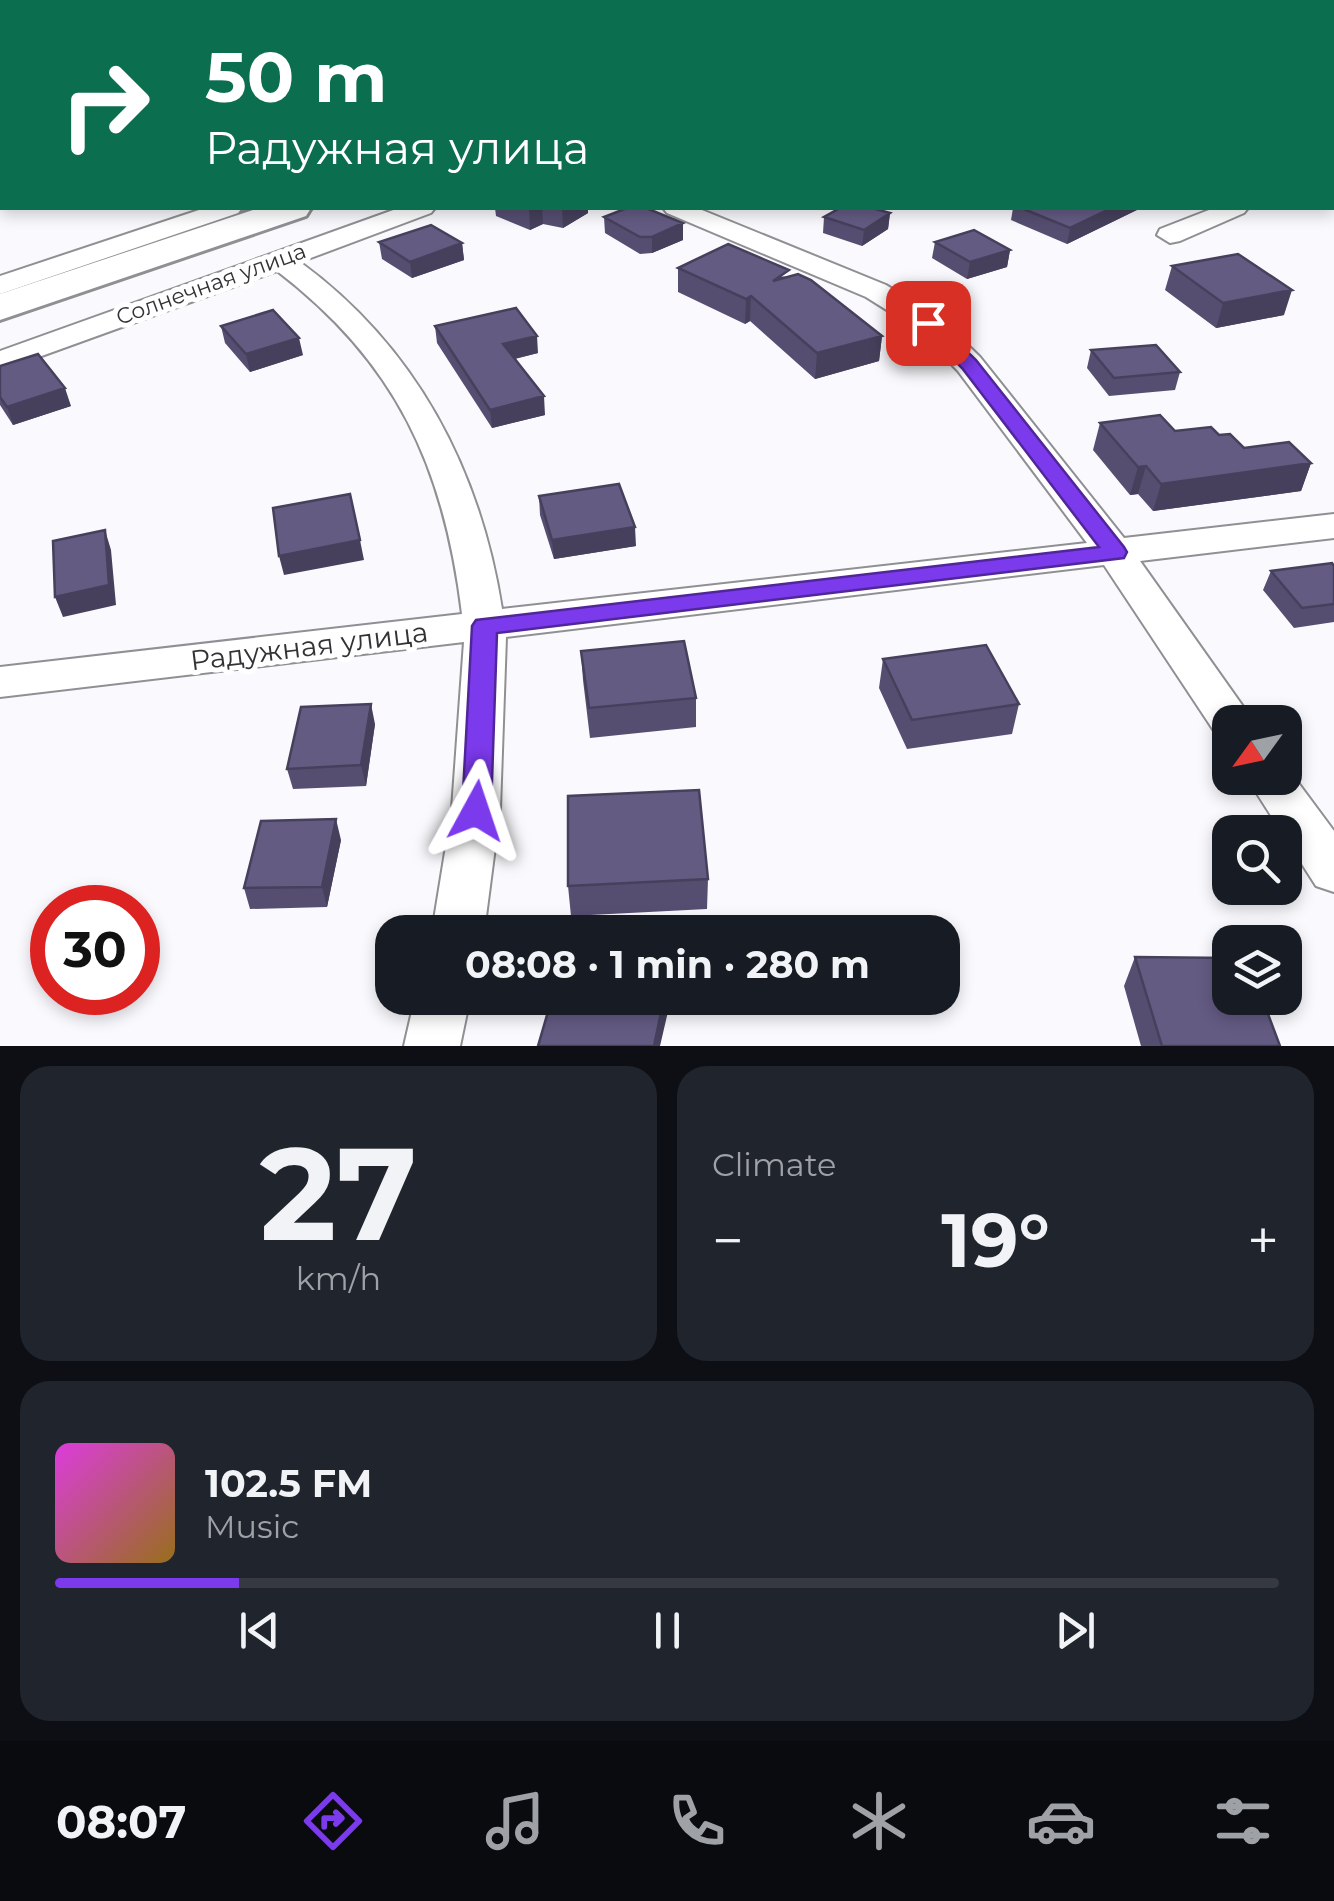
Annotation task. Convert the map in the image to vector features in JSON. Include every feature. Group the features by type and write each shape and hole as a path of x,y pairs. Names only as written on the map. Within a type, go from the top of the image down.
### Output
{"street":[{"path":"4,285 223,210"},
{"path":"4,285 285,210"},
{"name":"Солнечная улица","path":"0,362 416,210"},
{"path":"681,210 876,291 928,323 969,364 1115,552 1220,705"},
{"path":"1170,236 1230,210"},
{"path":"279,260 354,321 396,372 434,436 468,530 485,626 482,744 471,878 462,915"},
{"name":"Радужная улица","path":"0,682 1334,526"},
{"path":"1287,795 1319,826 1334,871"},
{"path":"432,1046 440,1015"}],"building":[{"path":"622,210 651,210 683,223 652,237 640,237 604,217"},
{"path":"836,210 890,213 864,230 824,217"},
{"path":"1026,210 1108,210 1070,228"},
{"path":"431,225 462,243 410,262 379,242"},
{"path":"974,230 1010,250 970,262 935,242"},
{"path":"728,244 789,270 773,281 798,274 811,280 882,336 817,353 751,296 746,299 678,268"},
{"path":"1238,254 1292,290 1223,303 1172,266"},
{"path":"516,308 537,336 503,344 544,396 490,410 435,326"},
{"path":"273,310 299,338 246,354 221,326"},
{"path":"1156,345 1180,372 1114,378 1091,350"},
{"path":"38,354 65,388 7,407 0,397 0,366"},
{"path":"1160,415 1175,431 1211,427 1219,435 1230,434 1244,448 1289,442 1311,463 1161,484 1146,466 1138,467 1100,423"},
{"path":"619,484 635,527 552,540 539,496"},
{"path":"350,494 360,540 279,556 273,508"},
{"path":"105,530 109,585 55,597 53,541"},
{"path":"1332,563 1334,604 1302,608 1271,571"},
{"path":"684,641 696,698 589,708 581,651"},
{"path":"986,645 1019,704 912,720 883,659"},
{"path":"371,704 361,765 287,769 301,707"},
{"path":"699,790 708,879 568,886 568,796"},
{"path":"336,819 322,887 244,888 261,821"},
{"path":"1135,957 1212,958 1212,1015 1268,1015 1280,1046 1162,1046"},
{"path":"547,1015 660,1015 654,1046 538,1046"}],"route":[{"path":"476,811 485,626 1115,552 969,364 928,323"}]}
